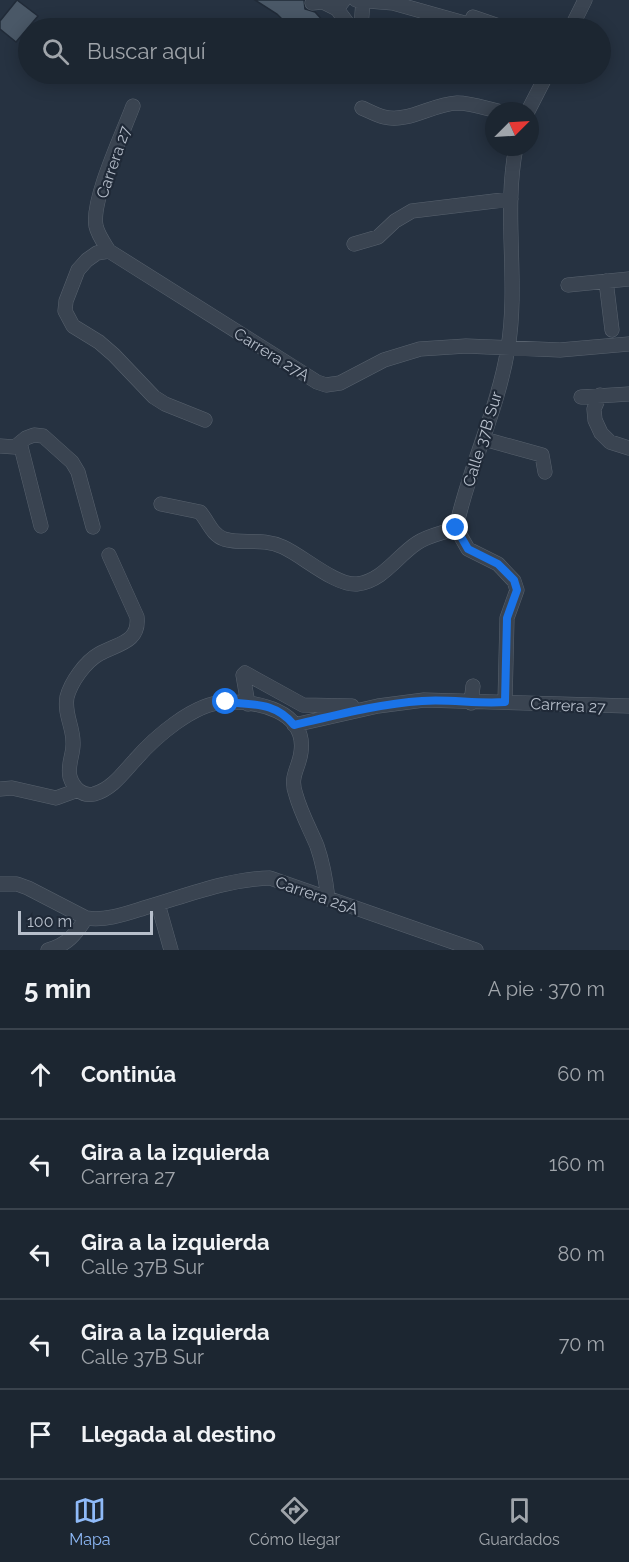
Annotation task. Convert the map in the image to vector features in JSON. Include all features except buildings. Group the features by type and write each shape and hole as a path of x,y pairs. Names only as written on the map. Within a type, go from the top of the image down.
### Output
{"street":[{"path":"356,0 393,3 463,18"},
{"path":"362,18 363,0"},
{"path":"408,0 467,18"},
{"path":"576,18 585,0"},
{"path":"312,3 341,4 347,18"},
{"path":"533,102 542,84"},
{"path":"362,108 393,118 455,103 485,108"},
{"name":"Carrera 27","path":"109,250 96,225 97,209 101,192 133,106"},
{"name":"Calle 37B Sur","path":"456,528 484,439 508,349 512,306 511,199 515,156"},
{"path":"354,244 378,237 395,221 412,211 511,199"},
{"path":"109,250 97,253 78,270 66,301 65,311 73,326 99,342 114,355 154,397 165,404 205,420"},
{"name":"Carrera 27A","path":"109,250 277,358 326,385 348,380 384,360 420,349 466,346 560,351 629,344"},
{"path":"568,285 629,279"},
{"path":"606,281 612,330"},
{"path":"581,397 629,394"},
{"path":"600,395 594,409 595,420 601,433 610,442 629,448"},
{"path":"2,450 34,435 43,436 72,462 78,472 93,527"},
{"path":"484,439 542,455 545,472"},
{"path":"21,443 41,526"},
{"path":"161,504 200,512 216,534 224,539 273,543 338,579 356,584 381,574 417,543 456,528 468,549 498,564 514,580 517,590 507,618 505,702"},
{"path":"109,555 137,617 137,628 132,638 98,654 76,678 68,693 67,715 74,740 69,771 72,783 78,790 92,795 113,784 148,747 199,709 226,702 270,707 280,711 300,735 302,751 292,782 320,855 328,899"},
{"path":"248,704 243,675 245,673 303,705 378,706"},
{"path":"471,703 473,686"},
{"name":"Carrera 27","path":"294,725 378,706 424,700 629,706"},
{"path":"0,789 12,788 56,798 78,790"},
{"name":"Carrera 25A","path":"86,918 107,918 229,883 270,878 474,950"},
{"path":"0,884 17,884 28,888 86,918 72,938 48,950"},
{"path":"158,904 171,950"}],"route":[{"path":"226,702 270,707 280,711 294,725 378,706 424,700 471,703 505,702 507,618 517,590 514,580 498,564 468,549 456,528"}]}
